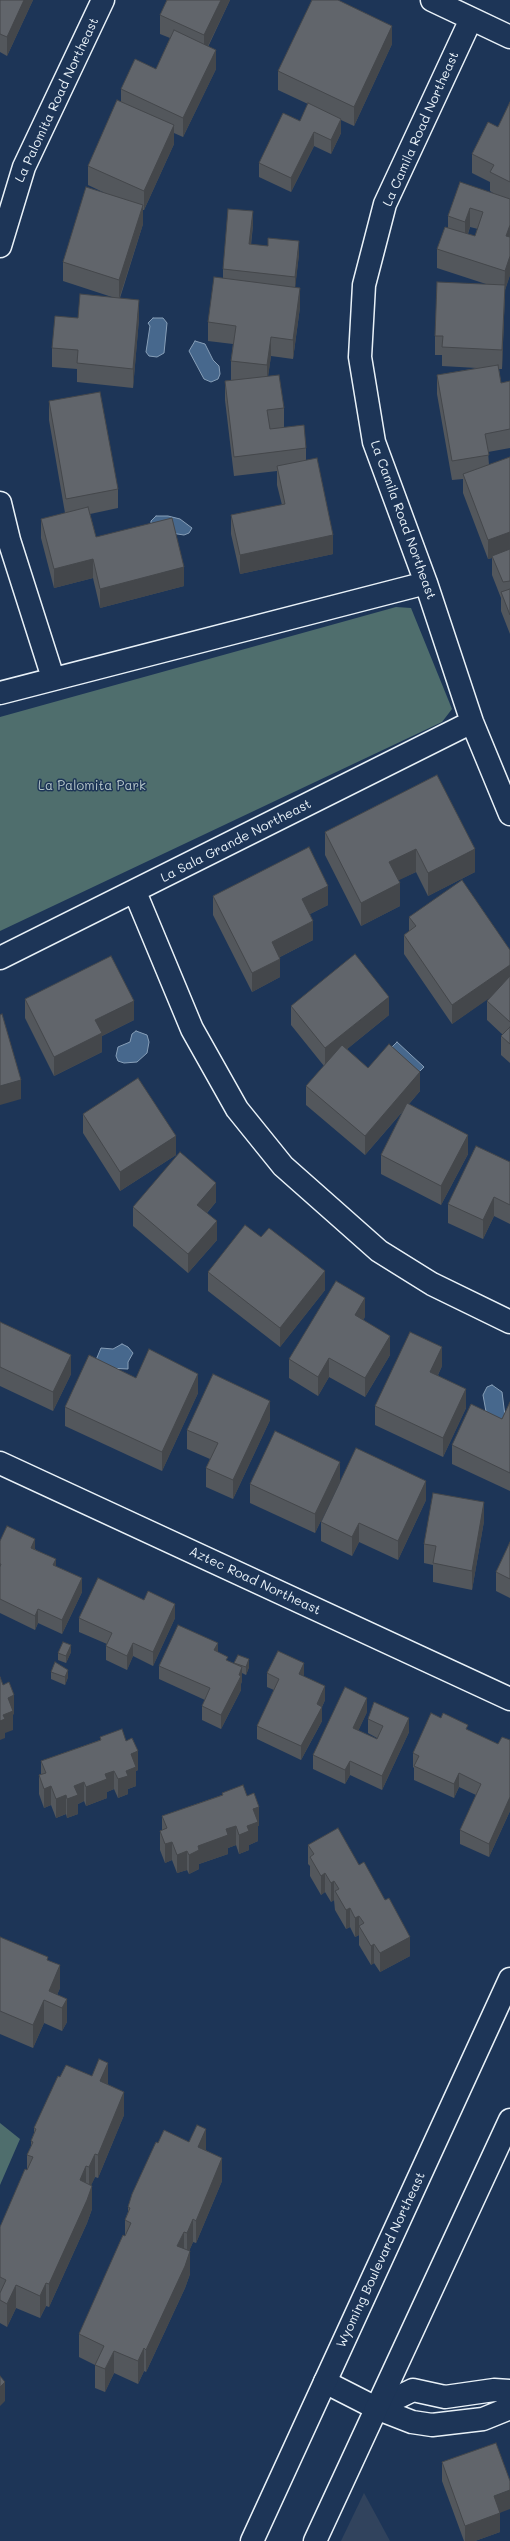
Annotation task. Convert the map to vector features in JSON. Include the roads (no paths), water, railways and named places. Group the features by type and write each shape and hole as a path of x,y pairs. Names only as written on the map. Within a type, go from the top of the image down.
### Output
{"street":[{"name":"La Palomita Road Northeast","path":"0,246 24,167 103,0"},
{"path":"432,0 510,37"},
{"name":"La Camila Road Northeast","path":"471,19 385,204 364,285 360,357 374,442 426,583 472,722 510,814"},
{"path":"0,503 9,540 53,678"},
{"path":"0,693 53,678 426,583"},
{"name":"La Sala Grande Northeast","path":"0,958 136,892 472,722"},
{"path":"136,892 192,1029 237,1109 283,1166 379,1251 432,1284 510,1322"},
{"name":"Aztec Road Northeast","path":"0,1463 510,1699"},
{"name":"Wyoming Boulevard Northeast","path":"252,2541 510,1979"},
{"path":"315,2541 510,2120"},
{"path":"325,2382 376,2408 412,2422 432,2425 483,2419 510,2408"},
{"path":"376,2408 413,2390 445,2397 494,2390 510,2391"}],"park label":[{"name":"La Palomita Park","path":"92,786"}]}
